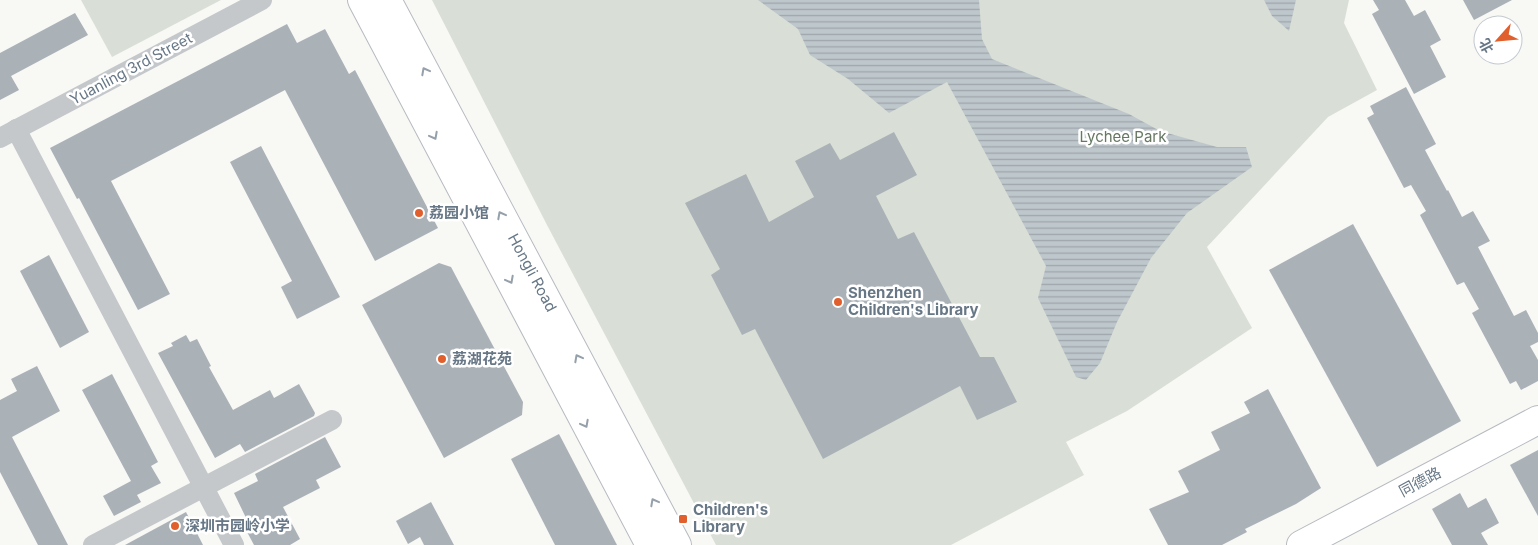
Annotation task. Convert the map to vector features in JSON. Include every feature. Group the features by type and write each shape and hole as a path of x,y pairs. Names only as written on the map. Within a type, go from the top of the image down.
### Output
{"main road":[{"name":"Hongli Road","path":"362,0 650,545"},
{"name":"Hongli Road","path":"387,0 677,545"},
{"name":"同德路","path":"1301,545 1538,420"}],"street":[{"name":"Yuanling 3rd Street","path":"8,133 262,0"},
{"path":"8,133 204,487 234,545"},
{"path":"93,545 332,420"}],"green space":[{"path":"81,0 221,0 112,57"},
{"name":"Lychee Park","path":"432,0 1349,0 1344,23 1377,90 1328,117 1207,247 1252,328 1127,411 1066,442 1084,475 951,545 716,545 547,225"}],"shaded area":[{"path":"758,0 979,0 982,39 992,59 1129,114 1160,131 1217,147 1246,147 1252,167 1187,213 1151,258 1117,322 1100,363 1086,380 1076,377 1038,298 1046,266 947,82 889,113 848,79 810,55 798,29"},
{"path":"1264,0 1296,0 1289,31 1272,16"}],"building":[{"path":"1373,0 1405,0 1414,16 1425,10 1441,40 1430,46 1446,77 1414,94 1372,14 1379,10"},
{"path":"1463,0 1512,0 1484,15 1473,15 1473,18"},
{"path":"75,13 88,35 11,76 19,90 0,100 0,53"},
{"path":"287,24 297,43 325,29 349,74 355,70 438,228 375,261 285,90 111,181 170,294 138,310 79,198 77,199 50,148"},
{"path":"1406,87 1436,144 1425,150 1447,191 1462,217 1473,211 1490,241 1478,247 1514,316 1526,310 1538,333 1538,342 1530,346 1538,360 1538,381 1521,390 1516,381 1510,384 1472,313 1479,309 1464,282 1457,285 1420,215 1426,211 1411,185 1404,188 1367,118 1374,114 1370,106"},
{"name":"Shenzhen Children's Library","path":"894,132 917,175 876,196 898,239 914,232 980,357 994,357 1017,402 977,420 960,386 823,459 755,329 742,335 711,275 720,269 685,203 746,174 769,222 814,197 795,161 830,143 840,160"},
{"path":"261,146 340,297 297,319 281,287 292,281 230,162"},
{"path":"1353,224 1461,421 1377,467 1269,270"},
{"path":"49,255 89,332 60,348 20,271"},
{"name":"荔湖花苑","path":"439,263 451,267 523,402 522,415 444,458 362,305"},
{"path":"186,335 190,342 197,339 211,366 209,367 233,410 270,390 274,398 299,384 315,413 314,416 245,452 240,444 215,458 158,353 173,346 171,343"},
{"path":"37,366 60,411 12,437 68,545 38,545 0,472 0,400 17,391 11,379"},
{"path":"112,374 158,462 151,466 161,483 137,495 141,502 114,516 103,496 131,481 82,390"},
{"path":"1268,389 1321,488 1296,504 1245,529 1247,532 1222,545 1168,545 1149,509 1189,492 1178,471 1220,450 1211,432 1250,413 1244,402"},
{"path":"559,434 617,545 555,545 511,459"},
{"path":"325,437 341,467 316,480 320,488 283,507 300,539 290,545 254,545 246,530 250,528 248,522 234,493 258,481 255,474"},
{"path":"1538,450 1538,516 1510,465"},
{"path":"1460,493 1468,508 1486,498 1499,523 1481,533 1488,545 1452,545 1432,509"},
{"path":"431,502 454,545 424,545 420,537 408,544 396,521"},
{"name":"深圳市园岭小学","path":"186,512 203,545 125,545"}],"place":[{"name":"荔园小馆","path":"419,213"},
{"name":"Shenzhen Children's Library","path":"838,302"},
{"name":"荔湖花苑","path":"442,359"},
{"name":"Children's Library","path":"683,519"},
{"name":"深圳市园岭小学","path":"175,526"}]}
